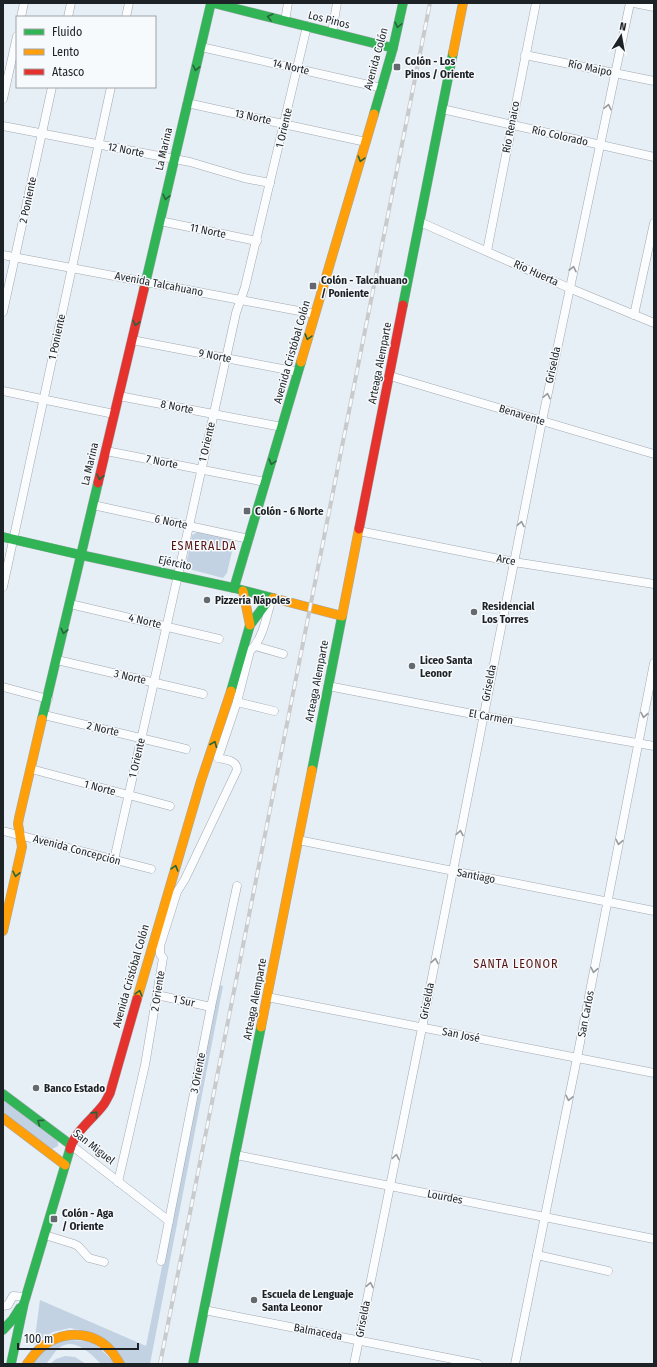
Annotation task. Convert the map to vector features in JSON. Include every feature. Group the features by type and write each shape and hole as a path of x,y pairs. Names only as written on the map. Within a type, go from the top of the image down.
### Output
{"main road":[{"name":"Los Pinos","path":"212,3 392,48"},
{"name":"La Marina","path":"3,931 22,846 18,824 19,818 187,103 212,3"},
{"name":"Avenida Colón","path":"372,122 403,3"},
{"name":"Arteaga Alemparte","path":"193,1364 236,1155 463,3"},
{"name":"Avenida Cristóbal Colón","path":"238,590 249,539 372,122"},
{"name":"Ejército","path":"3,537 178,576 342,616"},
{"path":"238,590 250,625"},
{"name":"Avenida Cristóbal Colón","path":"13,1362 25,1300 32,1282 71,1145 82,1128 104,1104 110,1093 201,781 229,700 250,625 271,598"},
{"name":"San Miguel","path":"3,1094 71,1145"},
{"path":"3,1118 65,1165"},
{"path":"3,1330 13,1319 25,1300"},
{"path":"27,1364 35,1353 47,1342 57,1337 69,1334 82,1335 101,1342 111,1350 120,1364"}],"street":[{"path":"21,16 24,3"},
{"path":"68,16 71,3"},
{"path":"126,16 129,3"},
{"path":"285,21 288,3"},
{"path":"332,32 337,3"},
{"name":"Río Renaico","path":"486,251 536,3"},
{"name":"Griselda","path":"354,1364 542,421 630,3"},
{"path":"634,3 654,7"},
{"name":"1 Oriente","path":"114,860 166,626 190,526 236,313 245,287 257,241 308,26"},
{"path":"3,99 16,40"},
{"name":"14 Norte","path":"201,47 382,88"},
{"name":"Río Maipo","path":"525,55 654,81"},
{"name":"2 Poniente","path":"3,312 52,88"},
{"name":"1 Poniente","path":"3,587 111,88"},
{"name":"13 Norte","path":"187,103 366,142"},
{"name":"Río Colorado","path":"442,108 654,157"},
{"name":"12 Norte","path":"3,126 208,166 244,178 270,183"},
{"name":"11 Norte","path":"160,221 257,241"},
{"name":"Río Huerta","path":"420,222 654,323"},
{"path":"634,315 654,223"},
{"name":"Avenida Talcahuano","path":"3,255 315,314"},
{"name":"9 Norte","path":"132,340 298,372"},
{"name":"Benavente","path":"390,376 654,454"},
{"path":"3,392 114,414"},
{"name":"8 Norte","path":"119,396 282,427"},
{"name":"7 Norte","path":"106,451 266,482"},
{"name":"6 Norte","path":"93,505 249,539"},
{"name":"Arce","path":"359,531 514,562 654,584"},
{"path":"271,598 259,639 250,651 238,692 237,702 274,711"},
{"name":"4 Norte","path":"70,604 219,639"},
{"path":"255,646 283,654"},
{"name":"3 Norte","path":"57,660 203,694"},
{"name":"San Carlos","path":"516,1364 654,663"},
{"name":"El Carmen","path":"328,686 483,716 654,746"},
{"path":"3,687 48,699"},
{"name":"2 Oriente","path":"118,1182 140,1090 157,995 163,958 160,954 160,946 177,892 185,879 237,770 237,765 234,762 218,758 237,702"},
{"name":"2 Norte","path":"44,715 186,749"},
{"name":"1 Norte","path":"31,769 170,806"},
{"name":"Avenida Concepción","path":"3,831 151,869"},
{"name":"Santiago","path":"298,840 654,911"},
{"name":"3 Oriente","path":"160,1261 237,886"},
{"name":"1 Sur","path":"157,995 211,1007"},
{"name":"San José","path":"267,998 654,1073"},
{"name":"San Miguel","path":"71,1145 169,1221"},
{"name":"Lourdes","path":"236,1155 654,1239"},
{"path":"45,1235 74,1244 78,1246 89,1258 104,1262"},
{"path":"537,1255 608,1271"},
{"path":"3,1306 8,1305 13,1296 25,1300"},
{"name":"Balmaceda","path":"204,1310 478,1364"}],"shaded area":[{"path":"199,531 232,539 234,543 227,573 223,578 189,569 186,565 192,535"},
{"path":"219,985 223,986 150,1364 123,1364 84,1331 70,1328 53,1332 34,1345 40,1300 146,1346"},
{"path":"3,1099 58,1141 58,1146 52,1149 3,1113"},
{"path":"62,1339 93,1342 116,1364 101,1364 82,1347 70,1344 59,1348 47,1363 33,1364 38,1355"},
{"path":"65,1356 75,1357 86,1364 50,1364 56,1359"}],"railway":[{"path":"160,1364 430,3"}],"traffic: fast":[{"path":"144,289 211,3"},
{"path":"213,3 393,48 403,3"},
{"path":"374,114 393,48"},
{"path":"403,305 453,53"},
{"path":"234,588 301,362"},
{"path":"42,719 98,483"},
{"path":"3,537 81,555"},
{"path":"81,555 234,588 273,598"},
{"path":"231,691 250,625 270,598"},
{"path":"312,770 342,616"},
{"path":"193,1364 261,1027"},
{"path":"3,1094 71,1145"},
{"path":"11,1364 24,1303 70,1149"},
{"path":"3,1330 20,1308"}],"traffic: slow":[{"path":"453,53 463,3"},
{"path":"301,362 374,114"},
{"path":"273,598 342,616 359,529"},
{"path":"243,591 250,625"},
{"path":"137,999 201,781 231,691"},
{"path":"3,931 22,847 18,824 19,818 42,719"},
{"path":"261,1027 312,770"},
{"path":"3,1118 65,1165"},
{"path":"27,1364 36,1352 45,1344 57,1338 73,1335 82,1335 98,1340 114,1354 120,1364"}],"traffic: jam":[{"path":"98,483 144,289"},
{"path":"359,529 403,305"},
{"path":"70,1149 76,1136 100,1110 110,1093 137,999"}],"place":[{"name":"Colón - Los Pinos / Oriente","path":"397,67"},
{"name":"Colón - Talcahuano / Poniente","path":"313,286"},
{"name":"Colón - 6 Norte","path":"247,511"},
{"name":"Pizzería Nápoles","path":"207,600"},
{"name":"Residencial Los Torres","path":"474,612"},
{"name":"Liceo Santa Leonor","path":"412,666"},
{"name":"Banco Estado","path":"36,1088"},
{"name":"Colón - Aga / Oriente","path":"54,1219"},
{"name":"Escuela de Lenguaje Santa Leonor","path":"254,1300"}],"district":[{"name":"ESMERALDA","path":"204,546"},
{"name":"SANTA LEONOR","path":"516,964"}]}
